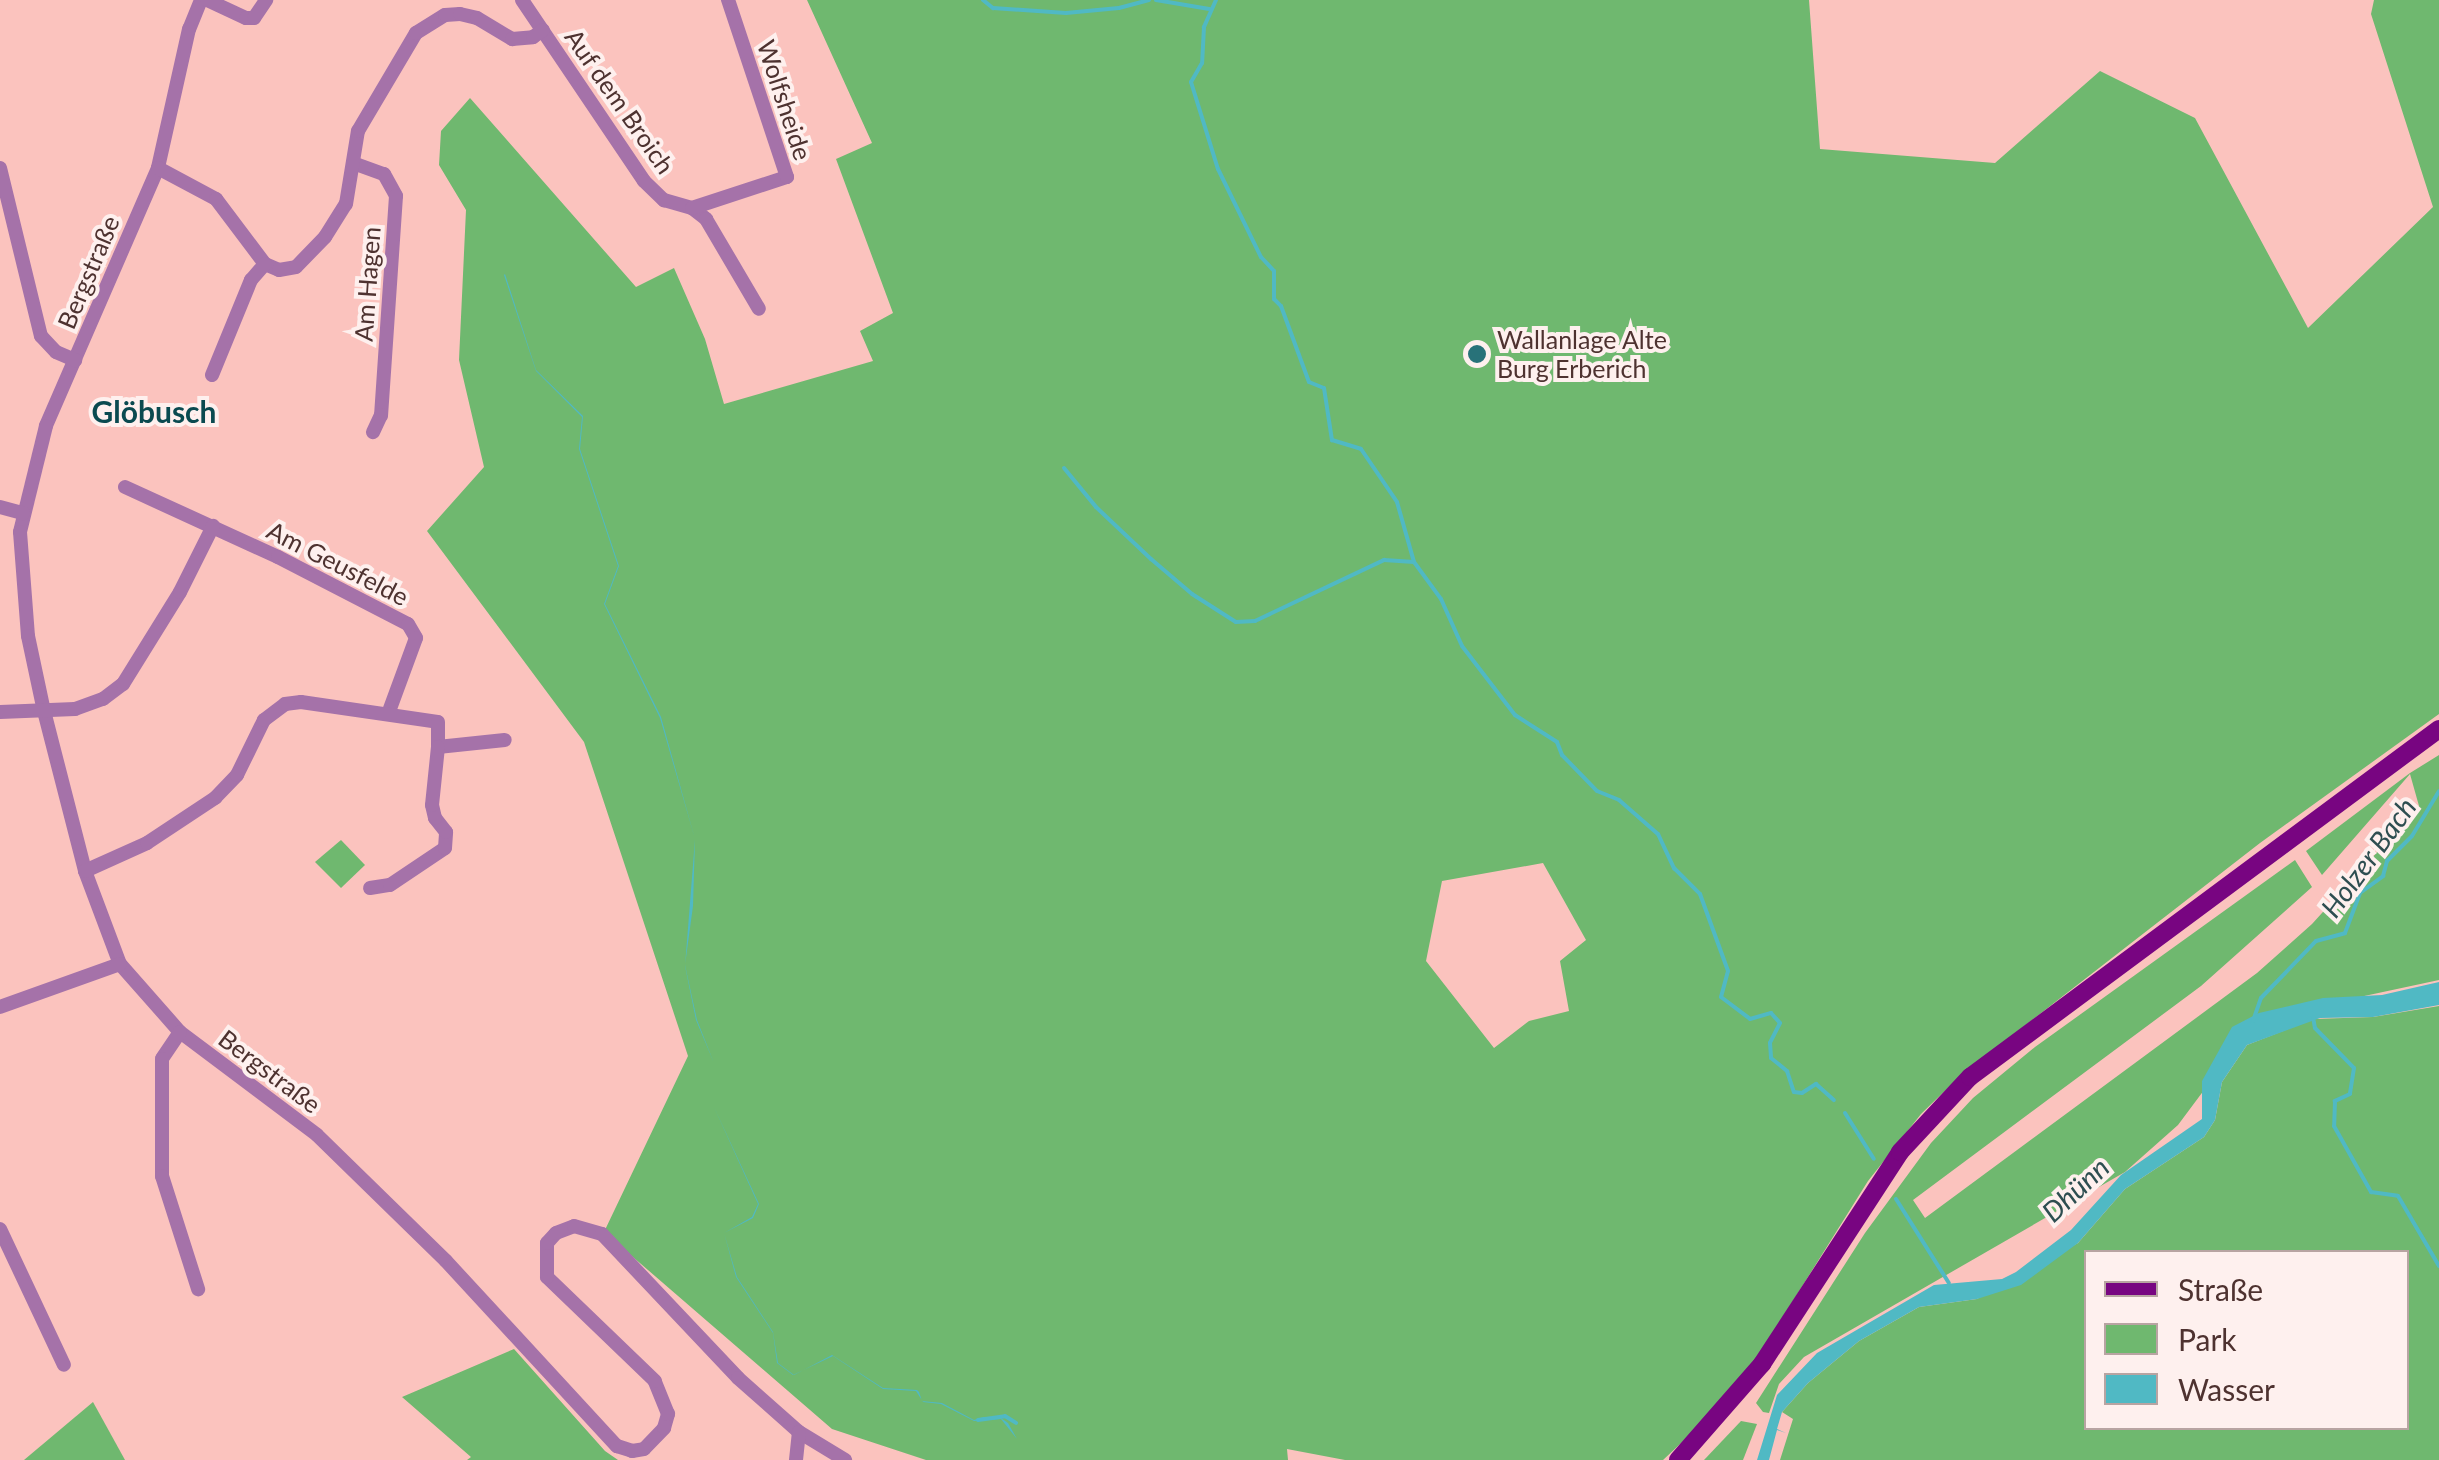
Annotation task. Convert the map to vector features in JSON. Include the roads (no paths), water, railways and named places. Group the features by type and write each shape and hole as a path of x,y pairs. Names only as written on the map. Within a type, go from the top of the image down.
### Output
{"main road":[{"path":"1678,1460 1762,1364 1900,1152 1970,1078 2439,729"}],"street":[{"name":"Bergstraße","path":"266,0 254,18 204,0 185,48 158,168 46,426 22,513 20,574 44,711 85,871 120,964 180,1032 317,1135 446,1260 617,1446 632,1452 644,1448 664,1428 668,1414 655,1381 547,1277 547,1243 556,1233 574,1226 602,1234 738,1378 799,1432 845,1460"},
{"name":"Auf dem Broich","path":"522,0 644,181 671,204 692,208 706,219 759,309"},
{"name":"Wolfsheide","path":"692,208 787,177 728,0"},
{"path":"158,168 216,200 265,264 279,270 296,268 325,237 346,204 358,131 410,42 429,22 460,14 522,40 543,30"},
{"name":"Am Hagen","path":"353,163 384,174 396,196 381,415 373,432"},
{"path":"0,168 42,336 56,352 75,360"},
{"path":"212,375 252,280 265,264"},
{"name":"Am Geusfelde","path":"125,487 214,526 408,624 416,638 388,714"},
{"path":"0,507 22,513"},
{"path":"0,712 75,709 103,699 123,684 180,592 214,526"},
{"path":"85,871 147,844 215,798 237,776 264,720 286,704 301,702 438,722 432,805 435,818 446,832 445,848 390,884 370,888"},
{"path":"438,747 505,740"},
{"path":"0,1007 120,964"},
{"path":"180,1032 162,1059 162,1176 198,1289"},
{"path":"0,1229 64,1365"},
{"path":"796,1460 799,1432"}],"water":[{"path":"504,275 536,370 583,416 580,449 619,566 605,604 661,717 695,839 660,718 604,604 618,566 579,449 582,417 536,371"},
{"path":"695,839 693,906 685,964"},
{"path":"2439,982 2439,1005 2373,1017 2320,1018 2247,1045 2222,1082 2215,1120 2204,1137 2125,1189 2078,1243 2021,1285 1977,1299 1919,1307 1859,1341 1808,1383 1782,1412 1777,1429 1786,1433 1777,1430 1769,1460 1757,1460 1777,1395 1817,1353 1934,1285 2002,1279 2016,1272 2071,1230 2121,1175 2202,1119 2202,1081 2232,1027 2259,1013 2323,998 2382,995"},
{"path":"713,1105 759,1204 753,1218 724,1233 752,1217 758,1204"},
{"path":"724,1233 737,1277 773,1332 778,1363 794,1375 777,1363 773,1333 736,1277"},
{"path":"832,1355 883,1388 917,1390 922,1400 916,1391 883,1389 833,1356 803,1370"},
{"path":"922,1401 942,1403 974,1420 1001,1418 1017,1439 1001,1419 974,1421 941,1404"}],"waterway":[{"path":"983,0 993,8 1066,13 1119,8 1149,0"},
{"path":"1156,0 1209,9"},
{"path":"1216,0 1204,27 1202,63 1191,82 1218,169 1261,257 1274,271 1274,299 1281,306 1309,382 1324,388 1332,440 1361,449 1397,502 1414,562 1441,599 1462,646 1515,715 1557,742 1562,755 1597,791 1619,800 1658,834 1674,868 1700,894 1728,971 1721,997 1750,1019 1771,1013 1780,1023 1770,1043 1771,1058 1787,1071 1794,1092 1802,1093 1816,1084 1834,1100"},
{"path":"1064,468 1096,507 1151,559 1192,594 1236,622 1255,621 1384,560 1414,562"},
{"name":"Holzer Bach","path":"2253,1021 2261,998 2316,941 2345,933 2360,893 2383,876 2387,861 2412,836 2439,791"},
{"path":"2313,1017 2315,1028 2354,1068 2350,1094 2335,1101 2334,1126 2371,1192 2398,1196 2439,1266"},
{"path":"1845,1113 1874,1159"},
{"path":"1896,1199 1949,1283"},
{"path":"978,1420 1005,1416 1016,1423"}],"place":[{"name":"Wallanlage Alte Burg Erberich","path":"1477,354"}],"district":[{"name":"Glöbusch","path":"154,411"}],"water label":[{"name":"Dhünn","path":"2075,1189"}]}
